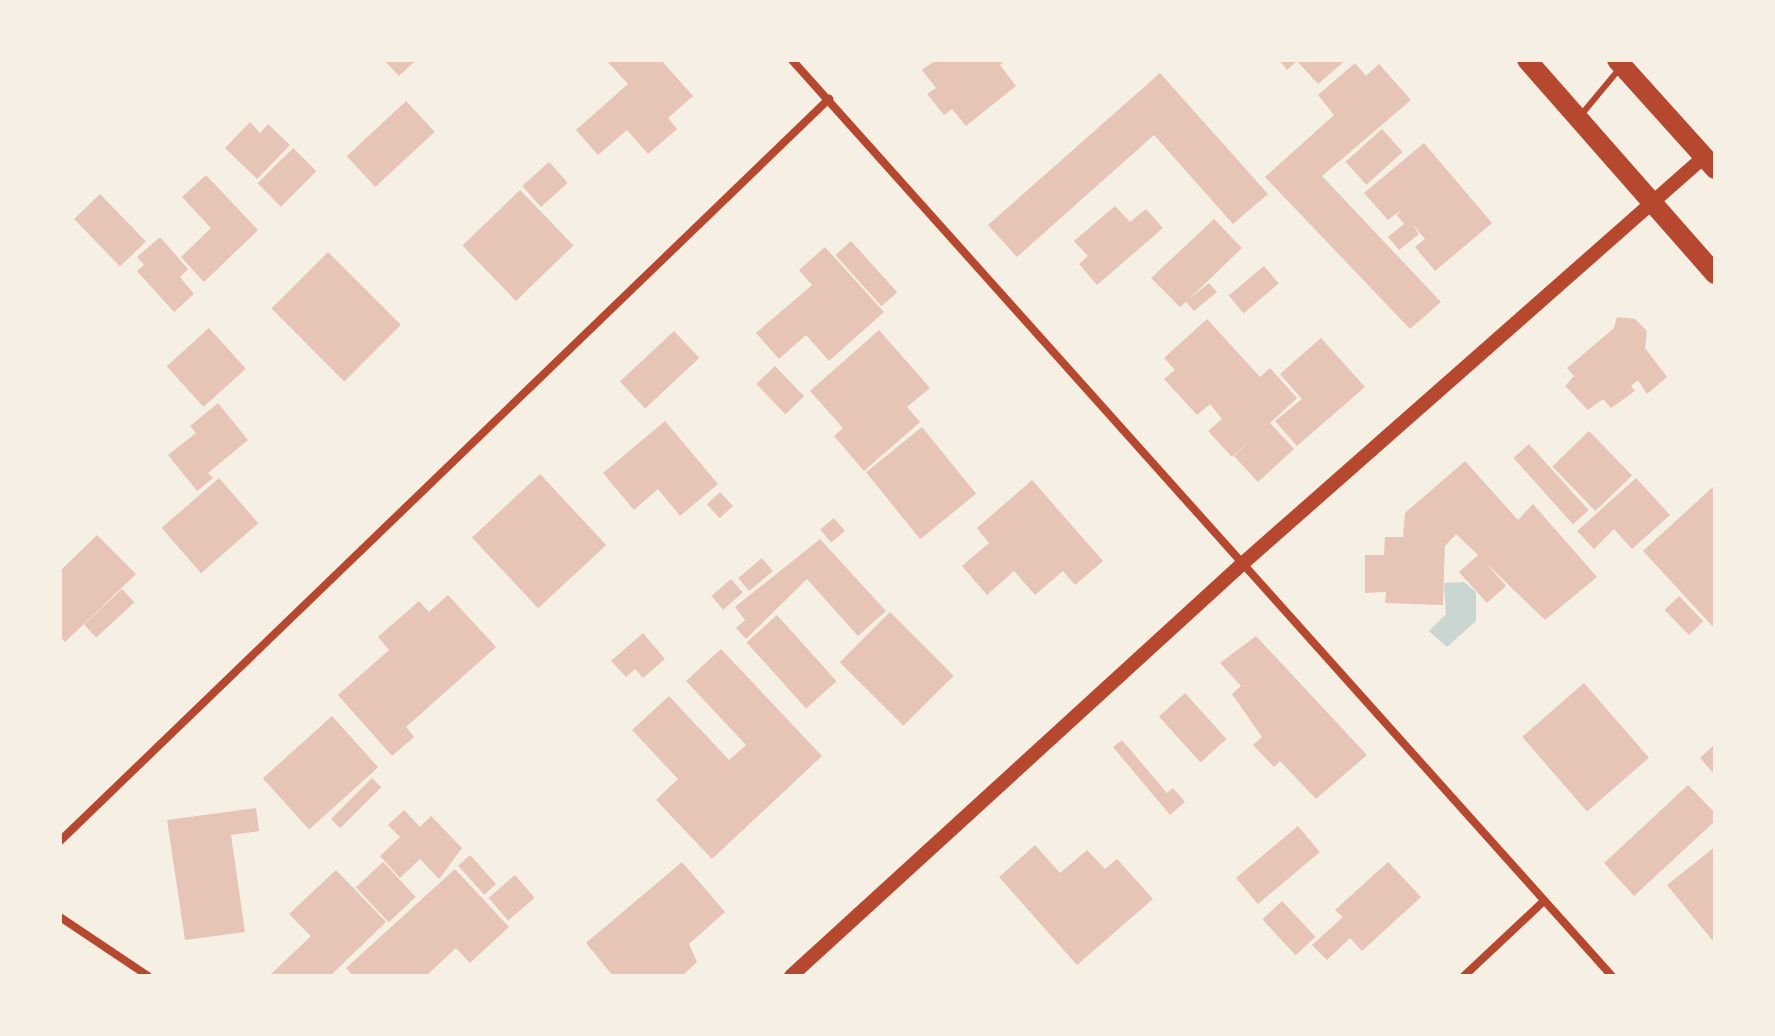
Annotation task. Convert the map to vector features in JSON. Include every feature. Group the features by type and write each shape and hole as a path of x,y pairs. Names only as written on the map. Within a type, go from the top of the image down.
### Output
{"main road":[{"path":"1527,60 1715,274"},
{"path":"1621,62 1710,163"}],"street":[{"path":"792,60 1612,976"},
{"path":"60,841 829,99"},
{"path":"791,976 1241,565 1652,204 1710,163"},
{"path":"1464,976 1544,901"},
{"path":"60,917 148,976"}],"lane":[{"path":"1579,118 1621,62"}],"shaded area":[{"path":"1464,582 1476,592 1476,621 1447,647 1429,631 1446,614 1444,583"}],"building":[{"path":"384,60 416,60 399,76"},
{"path":"606,60 661,60 693,96 668,118 677,129 648,154 627,130 598,155 576,130 628,84"},
{"path":"936,60 1006,60 1000,65 1016,86 966,126 952,109 944,115 927,94 936,88 922,70"},
{"path":"1279,60 1346,60 1318,84 1297,61 1287,70"},
{"path":"1355,63 1366,76 1379,64 1411,100 1322,176 1441,302 1410,329 1265,177 1334,115 1318,95"},
{"path":"1160,73 1268,194 1233,224 1154,135 1017,257 988,225"},
{"path":"406,101 435,132 375,187 347,156"},
{"path":"250,122 260,133 268,124 290,145 257,179 225,148"},
{"path":"1382,129 1403,152 1366,185 1346,162"},
{"path":"1424,143 1492,223 1435,271 1415,247 1425,239 1411,222 1419,234 1399,250 1388,237 1404,224 1397,215 1401,210 1388,220 1364,193"},
{"path":"293,148 316,171 281,207 258,183"},
{"path":"549,162 568,183 541,207 522,186"},
{"path":"206,175 258,230 204,282 181,257 211,228 182,197"},
{"path":"520,190 573,245 516,301 462,246"},
{"path":"100,194 146,241 120,266 74,219"},
{"path":"1115,206 1130,222 1146,209 1163,228 1097,285 1079,264 1088,256 1074,241"},
{"path":"1214,219 1242,248 1189,299 1209,283 1217,292 1194,311 1186,302 1180,307 1151,278"},
{"path":"160,237 188,269 180,277 194,294 174,312 137,271 144,265 137,257"},
{"path":"851,241 897,292 882,306 835,255"},
{"path":"825,247 884,312 829,361 806,335 779,359 756,333 812,285 799,270"},
{"path":"328,252 401,325 344,381 271,309"},
{"path":"1264,266 1279,284 1244,313 1229,296"},
{"path":"1617,317 1635,319 1647,331 1645,348 1667,377 1647,394 1638,380 1631,386 1635,391 1611,408 1603,399 1588,410 1565,386 1574,376 1567,368 1614,328"},
{"path":"1207,319 1260,377 1270,368 1297,398 1270,423 1294,449 1258,482 1234,456 1256,435 1232,457 1208,431 1222,419 1210,404 1197,415 1164,379 1175,370 1164,358"},
{"path":"209,328 246,369 203,407 167,366"},
{"path":"879,330 930,388 907,407 920,422 864,471 834,436 843,428 810,391"},
{"path":"674,331 699,358 645,409 620,381"},
{"path":"1321,338 1365,387 1297,446 1275,421 1302,399 1280,374"},
{"path":"775,366 804,396 785,414 756,384"},
{"path":"218,403 248,440 208,473 213,478 197,491 168,455 196,433 190,426"},
{"path":"665,421 718,484 680,516 658,489 634,510 603,473"},
{"path":"922,427 976,494 920,539 866,472"},
{"path":"1589,431 1632,476 1595,511 1552,466"},
{"path":"1529,444 1589,510 1573,524 1513,458"},
{"path":"1465,461 1518,520 1533,504 1597,577 1545,620 1486,563 1506,586 1487,603 1459,572 1478,555 1456,534 1445,546 1443,605 1385,603 1386,592 1365,593 1365,555 1384,555 1385,537 1403,537 1405,513"},
{"path":"540,474 606,545 538,608 472,537"},
{"path":"219,478 258,523 201,573 162,528"},
{"path":"1636,478 1670,515 1632,549 1614,529 1594,549 1577,531"},
{"path":"1032,480 1103,561 1075,585 1063,571 1035,595 1014,571 987,595 962,566 989,543 977,528"},
{"path":"1715,485 1715,629 1643,551"},
{"path":"720,492 733,506 720,518 707,504"},
{"path":"834,518 845,531 831,543 820,530"},
{"path":"97,535 136,574 65,642 60,636 60,571"},
{"path":"820,539 886,611 858,636 807,579 746,639 736,628 745,620 735,607"},
{"path":"762,558 773,571 749,591 738,578"},
{"path":"731,579 743,593 723,610 711,596"},
{"path":"122,589 134,602 96,638 84,624"},
{"path":"448,595 496,647 406,727 414,737 392,756 338,695 389,650 378,637 419,601 429,612"},
{"path":"1679,596 1703,621 1689,635 1665,610"},
{"path":"890,612 954,676 903,726 840,662"},
{"path":"777,615 837,681 806,709 747,642"},
{"path":"643,633 665,659 643,678 635,669 626,677 611,661"},
{"path":"1256,636 1367,755 1316,799 1280,761 1274,767 1253,745 1262,737 1232,694 1241,686 1220,663"},
{"path":"721,649 822,756 712,859 656,800 678,779 632,730 669,696 729,760 746,745 686,681"},
{"path":"1584,683 1649,758 1587,812 1522,737"},
{"path":"1185,693 1226,739 1200,762 1159,716"},
{"path":"332,716 378,767 309,830 263,778"},
{"path":"1122,740 1167,793 1173,788 1185,802 1170,815 1113,747"},
{"path":"1715,744 1715,775 1700,758"},
{"path":"372,778 381,787 340,828 331,819"},
{"path":"1688,785 1715,813 1715,821 1634,896 1604,863"},
{"path":"256,808 259,831 231,835 245,932 185,940 167,820"},
{"path":"404,810 420,827 431,816 462,848 439,879 420,859 400,878 380,856 400,837 388,825"},
{"path":"1298,826 1320,852 1258,904 1236,878"},
{"path":"1035,845 1060,873 1087,850 1105,869 1117,859 1153,899 1077,965 999,877"},
{"path":"1715,847 1715,939 1713,941 1667,885"},
{"path":"470,855 496,884 484,895 458,866"},
{"path":"383,862 416,897 389,922 356,887"},
{"path":"682,862 725,912 689,944 697,962 682,976 613,976 586,943"},
{"path":"1388,862 1421,897 1362,951 1350,938 1327,960 1312,945 1343,917 1335,910"},
{"path":"455,869 509,927 470,963 456,948 426,976 353,976 346,968"},
{"path":"336,870 386,922 330,976 269,976 311,936 289,914"},
{"path":"515,875 535,898 508,921 489,898"},
{"path":"1282,901 1315,937 1296,955 1262,919"}]}
